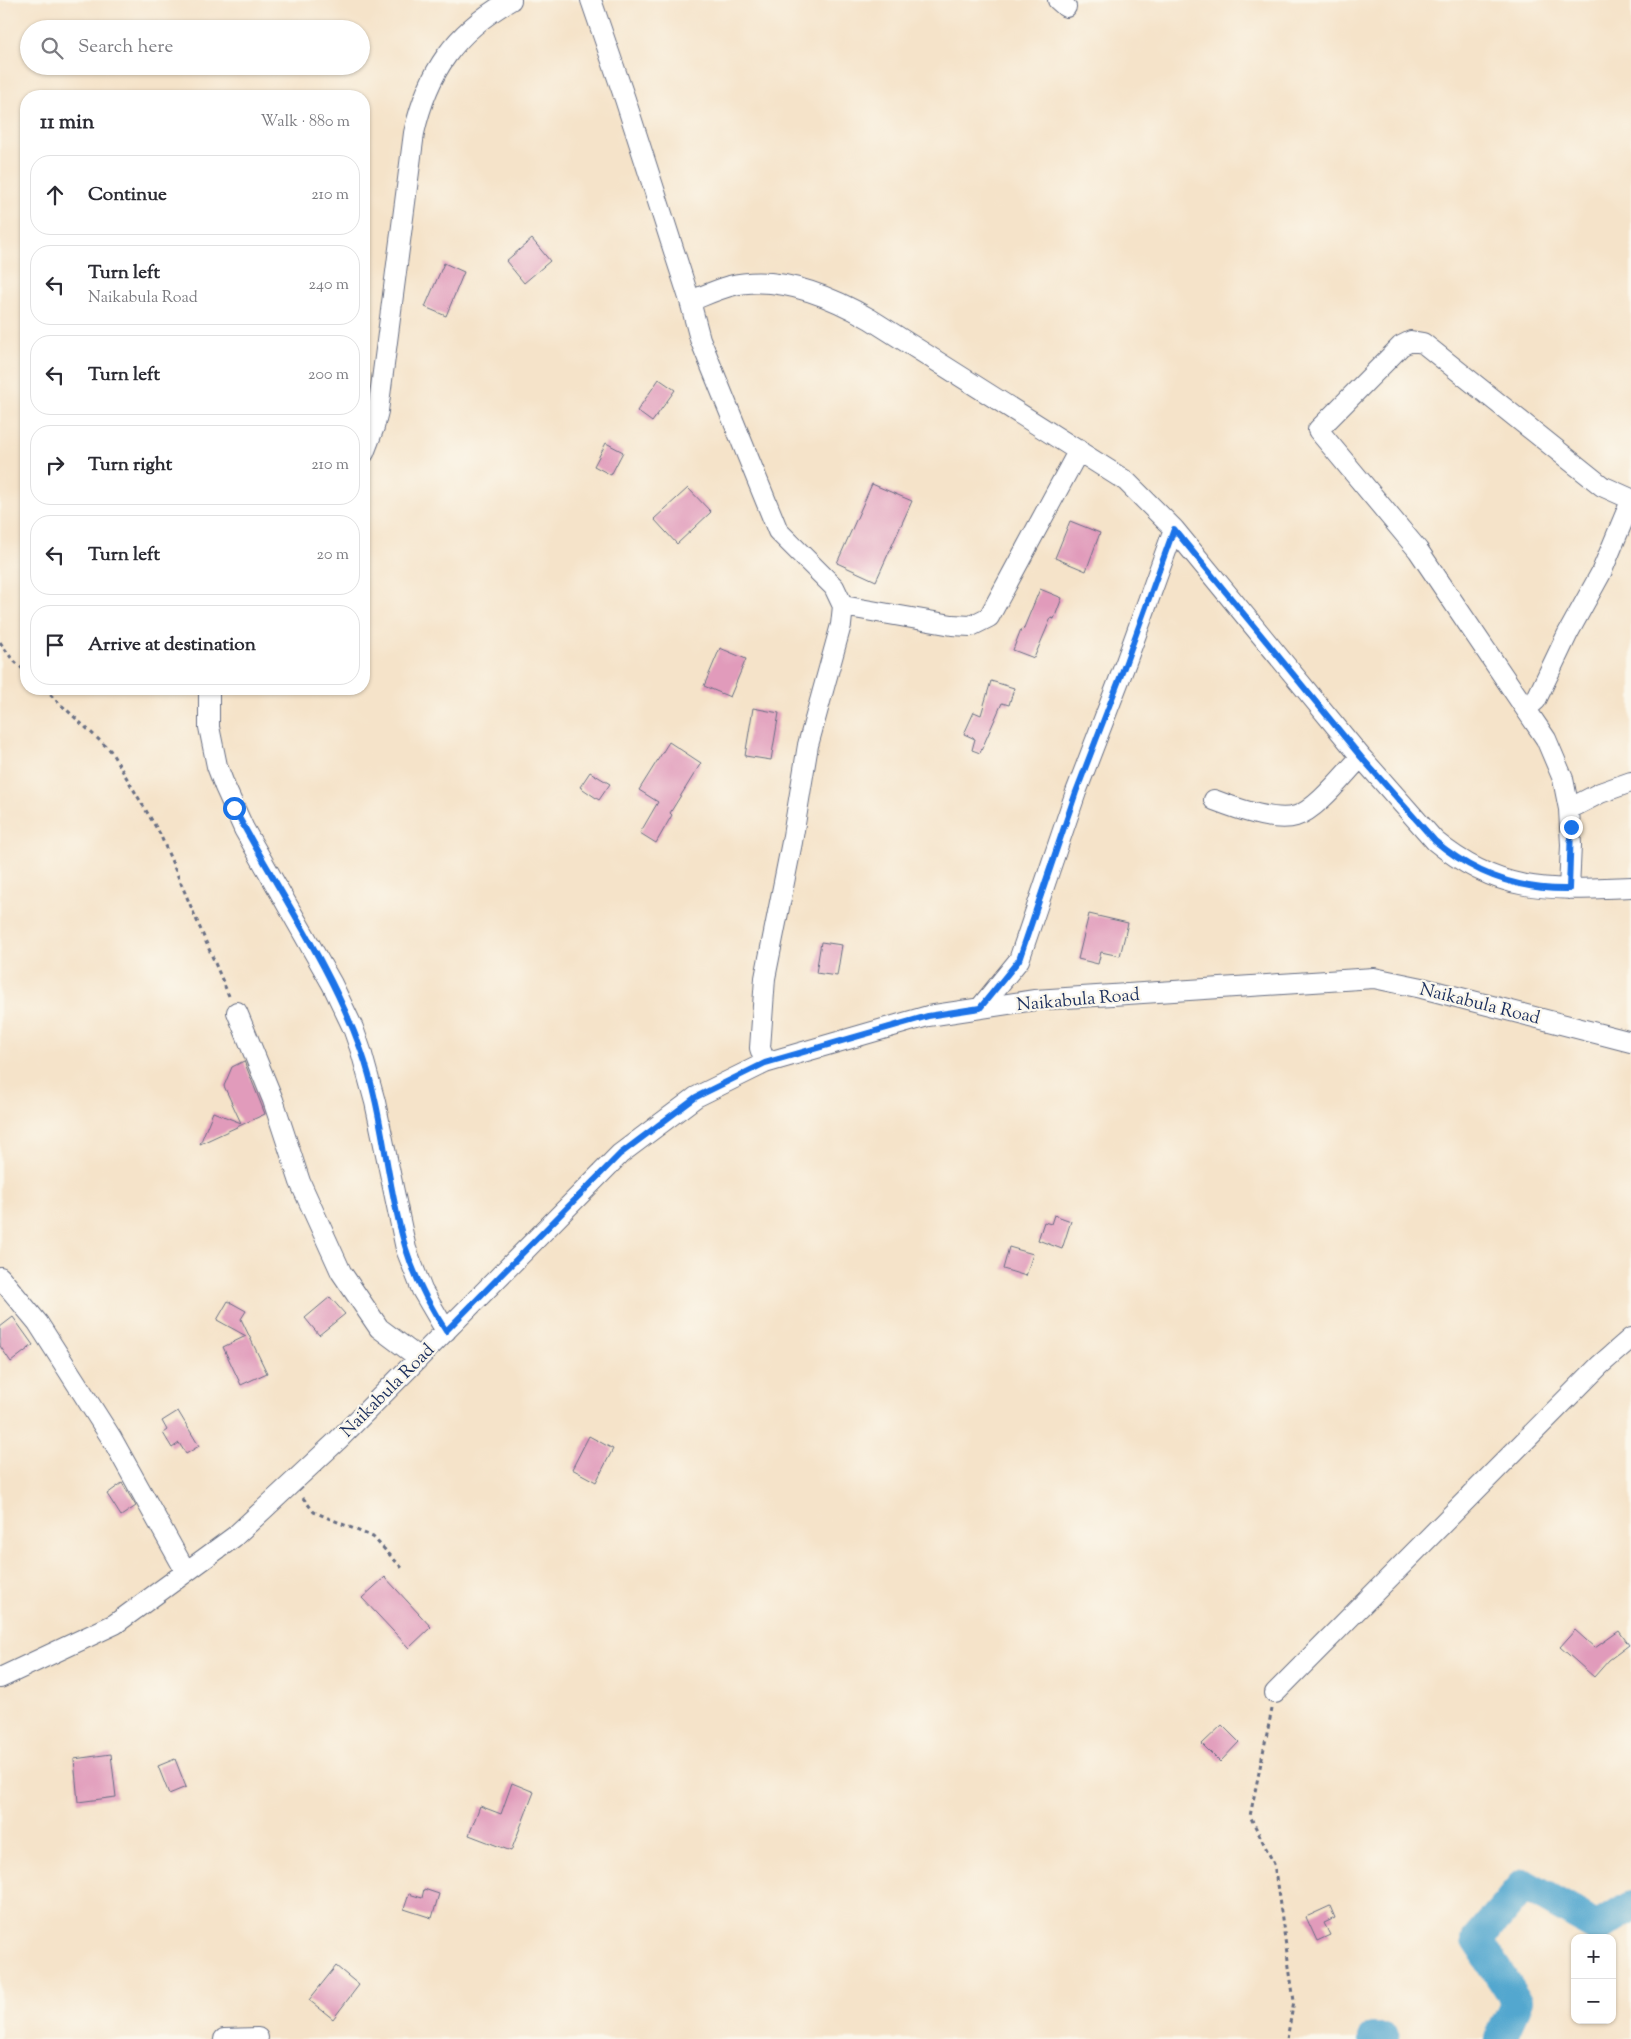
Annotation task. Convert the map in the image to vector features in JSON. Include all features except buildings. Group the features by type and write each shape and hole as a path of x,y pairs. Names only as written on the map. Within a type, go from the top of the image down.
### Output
{"street":[{"path":"370,438 378,411 414,133 419,112 434,74 456,42 481,18 511,0"},
{"path":"591,0 690,302 700,339 778,531 834,587 843,606 842,625 808,745 792,842 765,978 760,1048 765,1063"},
{"path":"690,302 730,286 757,283 822,295 870,319 1079,450 1126,482 1174,529 1361,757 1435,841 1459,860 1488,875 1520,885 1553,889 1631,887"},
{"path":"1527,708 1536,700 1568,633 1601,573 1631,500 1602,486 1424,343 1411,341 1400,346 1318,430 1418,550 1495,666 1527,708 1546,739 1557,765 1569,809 1571,845 1569,889"},
{"path":"843,606 952,625 971,626 989,617 1079,450"},
{"path":"980,1008 1019,960 1076,792 1174,529"},
{"path":"209,695 209,727 217,766 225,787 244,829 332,984 353,1028 375,1102 406,1249 422,1290 446,1331"},
{"path":"1214,800 1278,818 1296,816 1305,812 1325,795 1361,757"},
{"path":"1569,809 1600,793 1631,782"},
{"name":"Naikabula Road","path":"0,1678 115,1624 234,1537 338,1440 620,1154 696,1097 765,1063 928,1016 1035,1000 1374,978 1422,988 1631,1042"},
{"path":"237,1012 273,1100 300,1182 341,1272 378,1328 419,1358"},
{"path":"0,1277 38,1323 112,1440 186,1572"},
{"path":"1275,1693 1600,1365 1631,1338"},
{"path":"224,2039 258,2038"}],"path":[{"path":"0,642 20,666"},
{"path":"50,695 110,750 160,834 237,1012"},
{"path":"291,1483 314,1512 373,1537 403,1569"},
{"path":"1275,1693 1250,1816 1274,1864 1294,2001 1287,2039"}],"waterway":[{"path":"1500,2039 1517,2001 1477,1940 1524,1885 1598,1927 1631,1906"},
{"path":"1374,2039 1384,2039"}],"route":[{"path":"234,808 332,984 353,1028 375,1102 400,1228 406,1249 422,1290 446,1331 620,1154 696,1097 765,1063 928,1016 980,1008 1019,960 1076,792 1174,529 1361,757 1435,841 1447,851 1472,868 1520,885 1536,888 1569,889 1571,827"}]}
